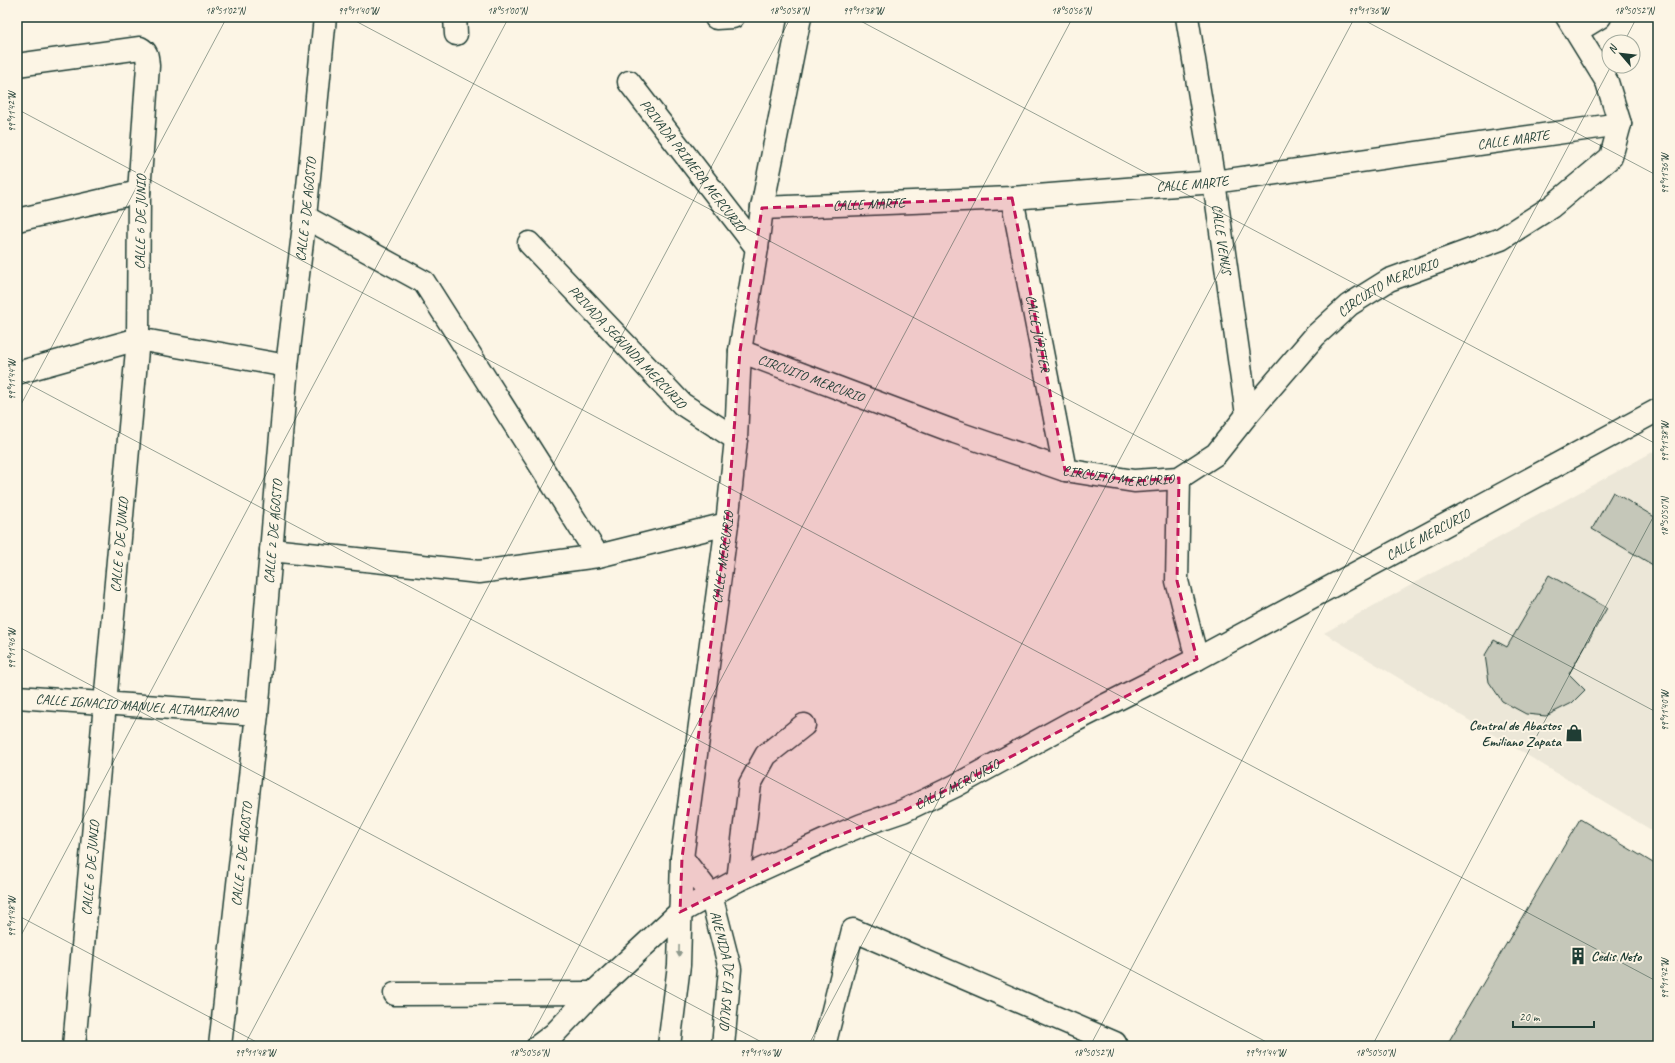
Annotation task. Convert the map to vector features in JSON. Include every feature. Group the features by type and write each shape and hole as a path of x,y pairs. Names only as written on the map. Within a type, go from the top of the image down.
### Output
{"street":[{"name":"CALLE 2 DE AGOSTO","path":"220,1046 257,714 286,366 305,218 324,17"},
{"name":"CIRCUITO MERCURIO","path":"800,17 762,208 740,351 955,432 1065,470 1134,481 1179,478 1216,454 1314,336 1349,305 1389,280 1502,239 1552,208 1611,157 1620,124"},
{"name":"CALLE VENUS","path":"1187,17 1214,182 1247,415"},
{"path":"1600,17 1572,24 1607,82 1620,124"},
{"name":"CALLE 6 DE JUNIO","path":"17,65 140,48 147,54 148,66 139,192 138,339 74,1046"},
{"name":"PRIVADA PRIMERA MERCURIO","path":"629,82 757,248"},
{"name":"CALLE MARTE","path":"762,208 1012,198 1214,182 1620,124"},
{"path":"17,220 139,192"},
{"name":"CALLE JÚPITER","path":"1012,198 1065,470"},
{"path":"305,218 424,282 598,556"},
{"name":"PRIVADA SEGUNDA MERCURIO","path":"529,243 682,404 736,439"},
{"path":"17,373 138,339 286,366"},
{"name":"CALLE MERCURIO","path":"680,912 682,858 727,524 736,439 740,351"},
{"name":"CALLE MERCURIO","path":"680,912 738,880 826,840 862,825 903,811 929,799 1074,721 1197,659 1658,410"},
{"path":"1179,478 1177,581 1197,659"},
{"path":"271,550 478,572 598,556 727,524"},
{"name":"CALLE IGNACIO MANUEL ALTAMIRANO","path":"17,697 257,714"},
{"path":"738,880 750,784 766,755 804,725"},
{"path":"682,858 711,895"},
{"name":"AVENIDA DE LA SALUD","path":"711,895 730,969 723,1046"},
{"path":"538,1046 554,1034 593,993 680,912"},
{"path":"669,1046 679,965 680,912"},
{"path":"824,1046 853,930 1115,1043 1114,1046"},
{"path":"395,994 593,993"}],"highlighted area":[{"path":"1012,198 1065,470 1134,481 1179,478 1177,581 1197,659 955,786 903,811 826,840 680,912 682,858 727,524 740,351 762,208"}],"shaded area":[{"name":"Central de Abastos Emiliano Zapata","path":"1658,449 1658,834 1324,633"}],"building":[{"path":"1613,492 1658,519 1658,568 1592,529"},
{"path":"1549,575 1607,608 1569,674 1585,690 1572,703 1546,716 1526,714 1502,701 1489,682 1485,655 1494,640 1507,647"},
{"name":"Cedis Neto","path":"1580,819 1658,866 1658,1046 1446,1046"}],"place":[{"name":"Central de Abastos Emiliano Zapata","path":"1574,733"},
{"name":"Cedis Neto","path":"1578,956"}]}
